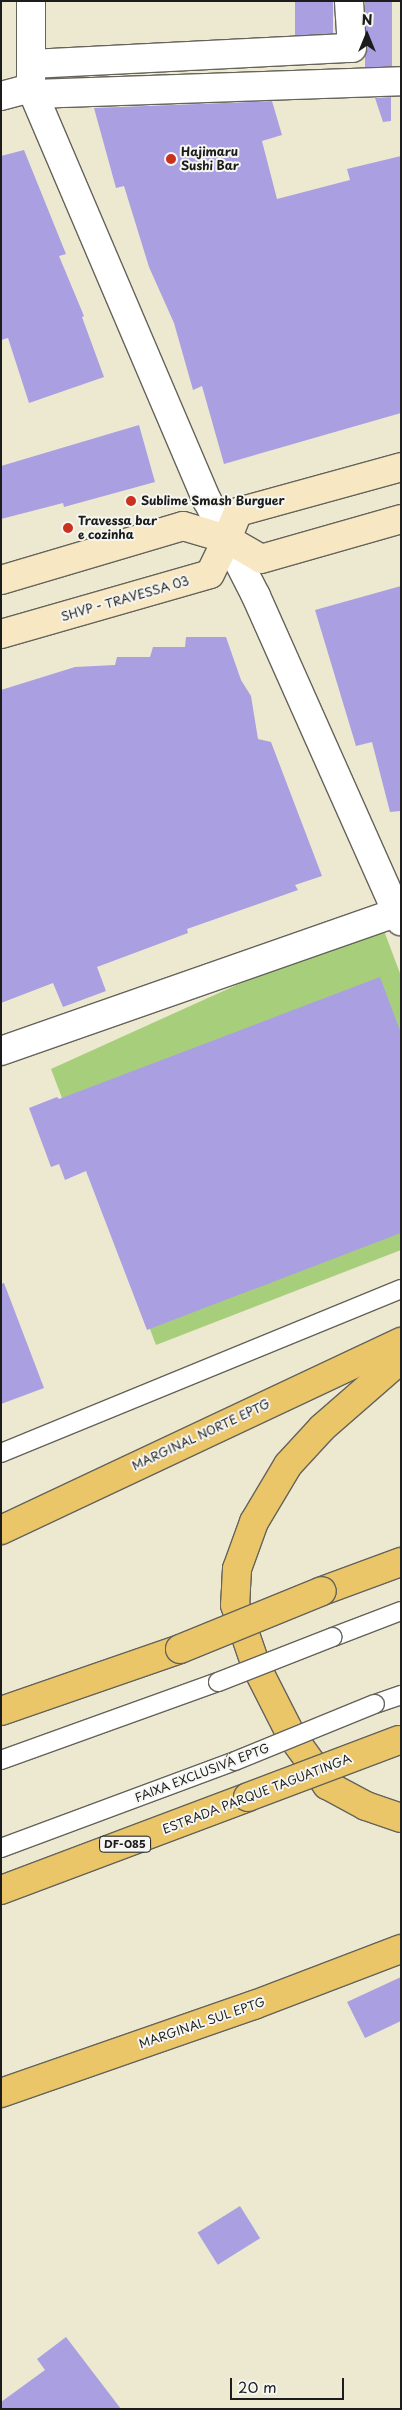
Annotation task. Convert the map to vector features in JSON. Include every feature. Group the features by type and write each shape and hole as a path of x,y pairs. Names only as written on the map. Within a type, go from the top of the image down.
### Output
{"main road":[{"name":"MARGINAL NORTE EPTG","path":"1,1530 401,1342"},
{"path":"401,1359 322,1428 288,1466 251,1530 237,1569 235,1605 256,1666 287,1727 327,1785 366,1806 401,1818"},
{"path":"1,1711 180,1650 322,1591 401,1562"},
{"name":"ESTRADA PARQUE TAGUATINGA","path":"1,1890 400,1740"},
{"name":"MARGINAL SUL EPTG","path":"1,2093 254,2005 401,1949"}],"street":[{"path":"1,1050 400,914 228,539 207,500 32,82 32,1"},
{"path":"1,96 32,82 352,48 349,1"},
{"path":"32,82 401,81"},
{"name":"SHVP - TRAVESSA 03","path":"1,634 210,574 228,539 238,512 401,467"},
{"path":"1,580 183,526 228,539 261,559 401,519"}],"lane":[{"path":"1,1453 401,1289"},
{"path":"1,1760 218,1682 401,1611"},
{"name":"FAIXA EXCLUSIVA EPTG","path":"1,1848 235,1761 401,1695"}],"green space":[{"path":"380,920 401,976 401,1250 156,1345 51,1069"}],"building":[{"path":"295,1 333,1 333,35 295,35"},
{"path":"365,1 392,1 392,67 365,67"},
{"path":"391,97 391,121 383,122 375,98"},
{"path":"272,101 282,135 262,141 277,199 350,180 347,169 401,156 401,413 224,464 202,386 193,390 174,323 149,267 124,186 116,188 94,108"},
{"path":"24,150 66,254 59,256 84,316 82,317 104,377 29,403 8,338 1,340 1,156"},
{"path":"139,425 155,482 64,507 63,503 1,519 1,466"},
{"path":"401,586 401,811 390,812 372,742 356,746 315,610"},
{"path":"186,637 226,637 241,680 251,696 258,739 271,742 322,876 295,885 298,890 187,929 188,933 97,967 106,991 63,1007 53,983 1,1003 1,690 75,667 115,665 117,657 150,657 153,647 185,647"},
{"path":"380,977 401,1033 401,1233 147,1330 86,1171 65,1180 59,1164 51,1167 29,1108 57,1097 59,1099"},
{"path":"4,1283 44,1388 1,1404 1,1284"},
{"path":"401,1977 401,2021 365,2038 347,2002"},
{"path":"240,2206 260,2238 218,2265 198,2232"},
{"path":"66,2337 121,2409 1,2409 1,2402 45,2370 37,2359"}],"place":[{"name":"Hajimaru Sushi Bar","path":"171,159"},
{"name":"Sublime Smash Burguer","path":"131,501"},
{"name":"Travessa bar e cozinha","path":"68,528"}]}
